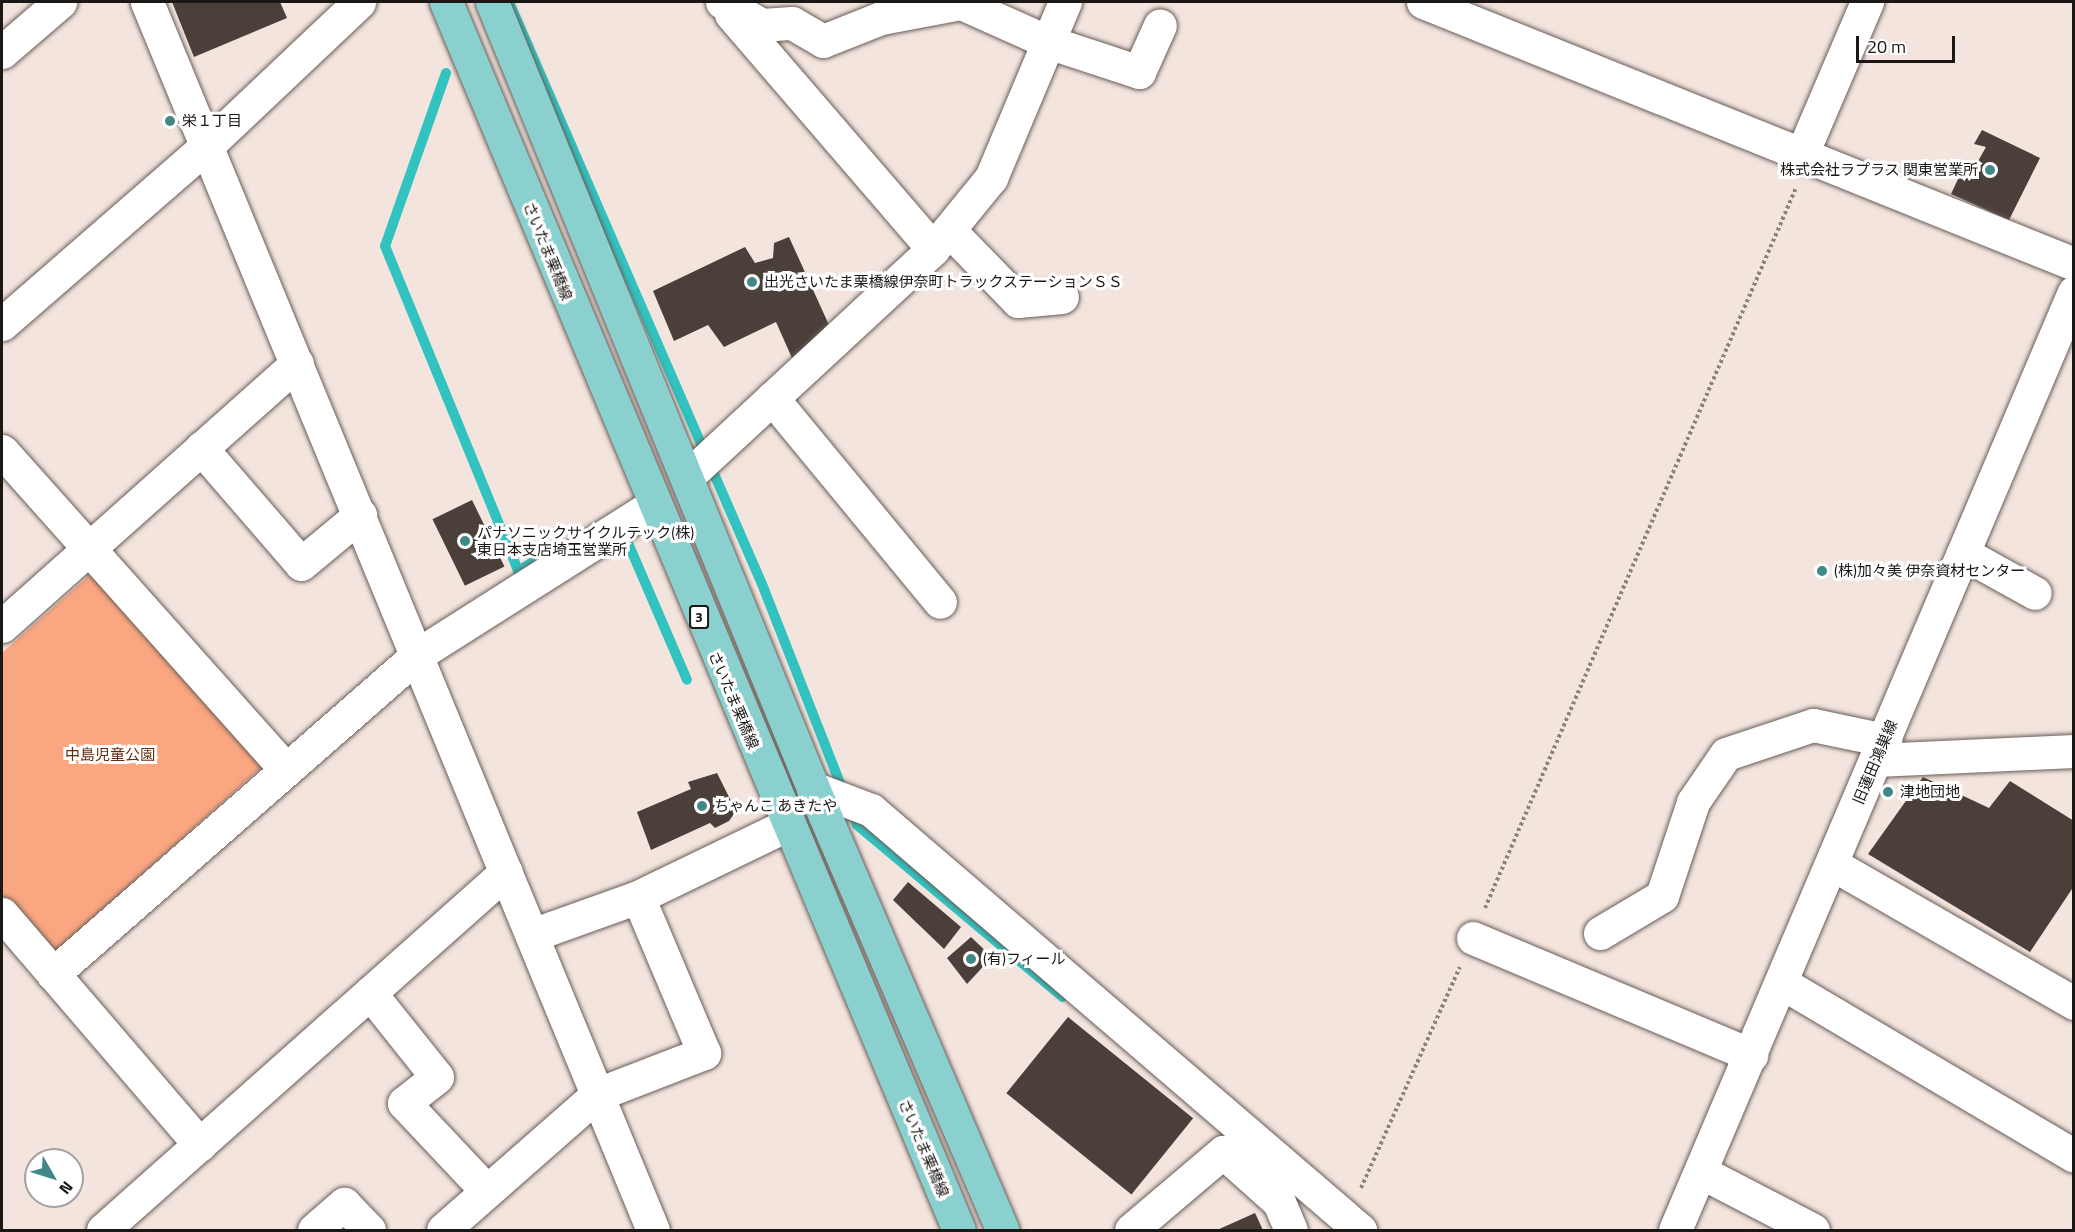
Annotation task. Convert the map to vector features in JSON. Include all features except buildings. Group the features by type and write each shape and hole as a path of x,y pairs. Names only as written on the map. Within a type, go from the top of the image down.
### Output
{"main road":[{"name":"さいたま栗橋線","path":"446,2 631,519 788,825 959,1230"},
{"path":"492,2 813,788 1002,1230"}],"street":[{"path":"2,52 60,2"},
{"path":"147,2 208,145 653,1230"},
{"path":"2,324 208,145 359,2"},
{"path":"721,2 762,25 792,23 823,41 881,18 961,3 1048,42 1139,72 1160,25"},
{"path":"721,2 941,239 1018,302 1062,297"},
{"path":"687,477 941,239 991,178 1065,2"},
{"path":"1423,2 2073,264"},
{"path":"1805,156 1867,2"},
{"name":"旧蓮田鴻巣線","path":"1675,1230 1782,983 2073,292"},
{"path":"2,626 297,363"},
{"path":"772,398 940,602"},
{"path":"201,448 301,564 360,515"},
{"path":"2,451 90,547 286,770"},
{"path":"53,974 417,654 631,519"},
{"path":"1963,554 2035,593"},
{"path":"1600,933 1662,896 1693,802 1726,754 1813,725 1880,750 2073,751"},
{"path":"813,788 871,810 1256,1163 1354,1225"},
{"path":"532,935 638,897 788,825"},
{"path":"1832,864 2073,1003"},
{"path":"104,1230 506,872"},
{"path":"443,1230 598,1094 705,1053 638,897"},
{"path":"2,914 200,1145"},
{"path":"1473,938 1751,1055"},
{"path":"1782,983 2073,1156"},
{"path":"370,993 437,1077 404,1103 487,1191"},
{"path":"1131,1230 1223,1152 1256,1163 1279,1202 1291,1230"},
{"path":"1701,1172 1813,1230"},
{"path":"314,1230 344,1204 369,1230"}],"path":[{"path":"1354,1225 1473,938 1805,156"}],"green space":[{"name":"中島児童公園","path":"92,573 264,765 53,954 2,896 2,653"}],"waterway":[{"path":"509,2 762,584 844,793"},
{"path":"446,73 385,246 518,571 540,558"},
{"path":"622,529 687,680"},
{"path":"851,810 857,825 1063,997"}],"place":[{"name":"栄１丁目","path":"170,121"},
{"name":"株式会社ラプラス 関東営業所","path":"1990,170"},
{"name":"出光さいたま栗橋線伊奈町トラックステーションＳＳ","path":"752,282"},
{"name":"パナソニックサイクルテック(株) 東日本支店埼玉営業所","path":"465,541"},
{"name":"(株)加々美 伊奈資材センター","path":"1822,571"},
{"name":"津地団地","path":"1888,792"},
{"name":"ちゃんこ あきたや","path":"702,806"},
{"name":"(有)フィール","path":"971,959"}]}
